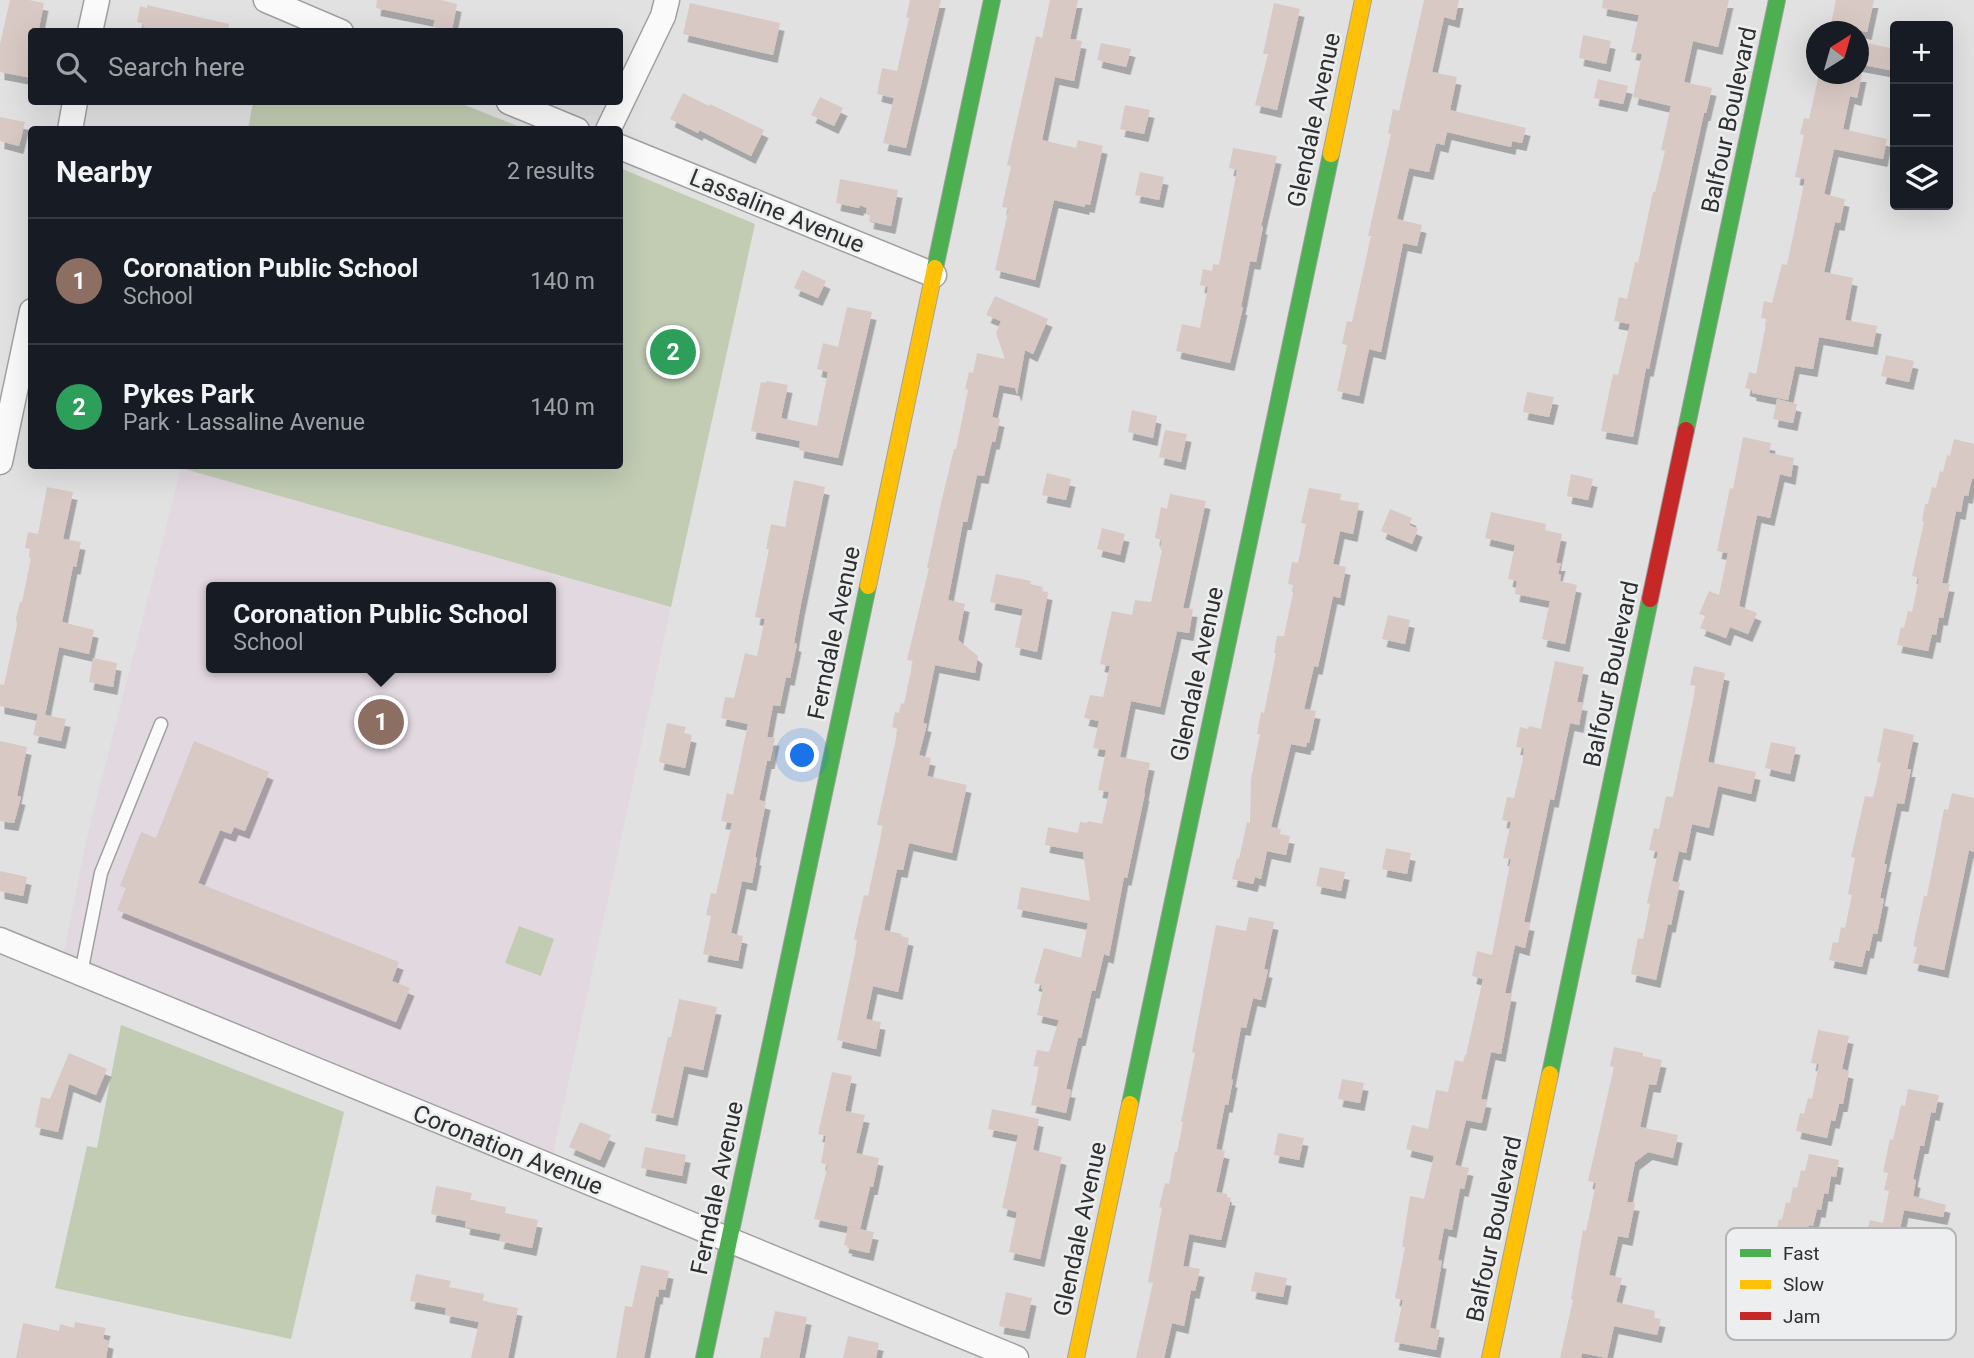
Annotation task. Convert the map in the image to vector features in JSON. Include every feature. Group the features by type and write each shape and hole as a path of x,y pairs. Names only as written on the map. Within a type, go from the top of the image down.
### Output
{"street":[{"path":"91,28 97,0"},
{"path":"266,0 332,28"},
{"path":"623,97 663,16 667,0"},
{"name":"Ferndale Avenue","path":"704,1358 992,0"},
{"name":"Glendale Avenue","path":"1076,1358 1363,0"},
{"name":"Balfour Boulevard","path":"1490,1358 1777,0"},
{"path":"71,126 74,105"},
{"path":"516,105 567,126"},
{"path":"609,126 619,105"},
{"name":"Lassaline Avenue","path":"623,148 934,275"},
{"path":"0,462 28,330"},
{"name":"Coronation Avenue","path":"0,940 1016,1358"}],"lane":[{"path":"81,974 101,873 161,724"}],"shaded area":[{"path":"181,469 671,607 549,1172 61,967 87,837"}],"green space":[{"path":"252,105 465,105 517,126 249,126"},
{"path":"623,169 755,224 671,607 185,469 623,469"},
{"path":"519,926 554,939 541,976 505,963"},
{"path":"121,1025 344,1112 291,1339 55,1288 87,1146 97,1148"}],"building":[{"path":"10,0 44,3 39,28 28,28 28,77 0,72 0,44"},
{"path":"377,0 441,0 457,4 452,28 433,27 435,20 376,8"},
{"path":"910,0 941,0 906,148 883,143 894,98 877,94 882,68 897,71 909,18 906,18"},
{"path":"1050,0 1078,0 1070,39 1082,41 1074,81 1055,77 1042,140 1076,148 1078,140 1103,146 1090,205 1085,204 1085,207 1054,200 1035,280 995,270 1009,208 1002,207 1011,166 1007,165 1036,36 1042,38"},
{"path":"1424,0 1459,0 1455,20 1444,17 1432,72 1457,77 1450,110 1526,128 1522,143 1512,141 1511,147 1447,132 1444,145 1436,143 1429,172 1409,168 1397,219 1422,225 1417,246 1403,243 1381,352 1369,349 1359,396 1337,391 1347,345 1342,344 1347,321 1352,322 1371,236 1368,236 1391,134 1388,133 1393,109 1399,111"},
{"path":"1603,0 1729,0 1718,47 1693,41 1684,82 1712,88 1704,113 1649,369 1646,368 1633,437 1601,431 1613,374 1618,375 1630,324 1614,321 1619,297 1627,299 1635,262 1638,263 1665,151 1661,150 1671,106 1633,97 1642,54 1631,52 1639,15 1602,8"},
{"path":"1836,0 1874,0 1869,23 1832,21"},
{"path":"690,3 780,23 773,55 683,34"},
{"path":"1274,3 1300,9 1277,110 1255,105 1268,54 1263,54"},
{"path":"147,5 229,24 228,28 143,27 144,24 137,22 140,6 147,8"},
{"path":"1583,35 1611,41 1606,64 1579,58"},
{"path":"1101,43 1131,49 1126,67 1097,60"},
{"path":"1869,43 1890,48 1890,70 1869,66"},
{"path":"1598,79 1628,86 1623,104 1594,98"},
{"path":"1817,84 1860,84 1857,98 1850,96 1843,129 1887,139 1883,159 1834,149 1824,194 1845,199 1840,223 1835,222 1824,272 1853,278 1845,320 1877,326 1873,347 1819,337 1813,369 1795,366 1788,400 1752,393 1752,390 1745,388 1749,372 1756,374 1757,370 1767,319 1761,318 1764,301 1772,303 1782,264 1787,265 1805,179 1795,177 1804,135 1800,134 1804,118 1809,119"},
{"path":"683,93 764,130 751,156 670,119"},
{"path":"820,97 843,108 834,126 811,115"},
{"path":"1125,105 1150,110 1144,134 1120,129"},
{"path":"0,117 25,122 19,146 0,141"},
{"path":"1233,148 1277,156 1256,262 1250,261 1230,363 1176,351 1182,324 1200,328 1208,287 1200,285 1203,269 1212,271 1213,264 1219,265 1237,170 1229,168"},
{"path":"1140,172 1164,177 1159,200 1135,195"},
{"path":"840,179 898,190 891,226 869,221 867,208 860,205 859,208 836,203"},
{"path":"802,270 826,281 818,298 794,288"},
{"path":"995,296 1048,319 1033,354 1025,350 1017,394 1015,388 999,385 992,417 1000,419 995,442 992,441 984,476 977,475 967,522 963,522 948,600 965,604 958,640 978,656 975,673 935,665 923,723 927,724 919,755 931,758 927,776 967,785 952,853 909,843 903,870 897,869 884,930 909,938 898,992 873,986 866,1019 881,1022 876,1049 837,1040 855,953 857,940 854,939 864,895 868,896 883,826 877,825 898,729 892,727 895,712 899,713 901,703 904,704 913,661 907,660 942,499 956,449 969,372 973,373 977,353 1005,359 996,333 1001,321 986,315"},
{"path":"847,307 872,312 838,458 799,450 800,441 751,431 761,382 766,381 788,385 781,418 817,426 828,372 817,369 823,343 838,347"},
{"path":"1886,355 1914,361 1909,382 1881,376"},
{"path":"1527,392 1554,397 1549,417 1523,412"},
{"path":"1777,399 1797,404 1793,423 1773,419"},
{"path":"1132,410 1157,416 1153,438 1128,432"},
{"path":"1165,430 1187,434 1181,462 1159,457"},
{"path":"1743,437 1771,443 1769,453 1794,458 1791,477 1780,474 1770,518 1757,515 1739,606 1757,613 1748,634 1730,627 1726,638 1700,628 1705,616 1699,614 1709,591 1719,595 1728,553 1717,551"},
{"path":"1954,439 1974,444 1974,479 1972,478 1968,496 1964,495 1961,512 1956,511 1942,583 1950,584 1943,618 1939,617 1936,635 1932,634 1928,651 1897,645 1908,611 1912,612 1919,578 1912,576 1924,522 1925,504 1928,504 1932,487 1936,488 1947,455 1950,456"},
{"path":"1047,473 1071,479 1066,500 1042,495"},
{"path":"1571,474 1593,479 1588,500 1567,496"},
{"path":"794,480 825,487 800,609 790,678 786,677 780,706 773,705 767,737 775,738 759,800 766,802 752,883 742,881 731,933 743,936 738,961 703,954 711,916 706,915 711,893 716,894 732,823 721,821 727,793 733,795 748,724 721,718 725,697 734,698 745,653 757,656 765,619 755,617 769,549 766,549 771,524 785,527"},
{"path":"47,487 73,492 63,539 81,542 76,567 73,566 62,622 94,630 89,654 59,647 45,715 66,719 61,741 33,735 38,714 0,706 0,684 4,685 17,625 16,618 31,558 30,549 25,548 28,532 38,534"},
{"path":"1309,488 1341,494 1340,500 1359,503 1353,534 1340,531 1333,564 1346,567 1340,598 1333,596 1318,667 1314,666 1304,709 1316,711 1309,743 1307,742 1306,747 1291,744 1271,827 1281,829 1280,834 1290,836 1286,855 1267,851 1261,879 1255,877 1253,884 1232,879 1247,822 1250,823 1251,779 1260,734 1257,734 1261,712 1264,713 1277,636 1284,636 1294,588 1288,584 1292,562 1298,563 1306,524 1301,523"},
{"path":"1170,494 1206,501 1183,608 1193,609 1189,633 1177,631 1160,707 1131,701 1120,757 1150,763 1109,956 1104,954 1081,1038 1078,1038 1066,1089 1071,1090 1066,1113 1031,1105 1039,1067 1033,1066 1037,1050 1049,1052 1059,1020 1037,1015 1043,989 1042,985 1034,983 1044,948 1081,958 1088,923 1017,909 1021,887 1090,901 1083,852 1045,845 1048,827 1078,833 1080,822 1102,824 1109,792 1098,790 1106,750 1093,748 1099,721 1084,718 1090,695 1103,697 1110,666 1100,664 1112,611 1132,615 1135,600 1151,602 1162,550 1162,540 1155,538 1161,507 1167,509"},
{"path":"1390,509 1412,518 1409,525 1418,529 1412,544 1381,531"},
{"path":"1491,512 1546,524 1545,530 1562,534 1556,563 1561,563 1558,574 1561,575 1560,581 1577,585 1565,644 1542,639 1550,601 1515,594 1517,581 1508,579 1515,545 1485,538"},
{"path":"1102,528 1125,534 1120,555 1097,549"},
{"path":"996,574 1031,581 1030,584 1043,587 1042,591 1048,592 1037,652 1015,647 1023,609 990,602"},
{"path":"1388,615 1410,620 1405,644 1382,639"},
{"path":"93,658 117,663 113,687 89,682"},
{"path":"1555,661 1584,667 1577,702 1583,703 1579,725 1570,723 1554,800 1550,799 1524,922 1530,923 1525,948 1515,945 1505,993 1512,994 1501,1054 1491,1052 1481,1099 1487,1100 1482,1122 1466,1120 1455,1165 1469,1168 1464,1189 1460,1188 1452,1230 1444,1228 1438,1260 1442,1261 1430,1328 1440,1330 1436,1350 1394,1342 1403,1300 1395,1298 1405,1247 1402,1247 1410,1196 1424,1199 1434,1156 1406,1149 1412,1125 1428,1129 1436,1090 1448,1092 1455,1060 1463,1062 1466,1055 1483,979 1472,976 1477,951 1492,955 1511,859 1503,858 1511,822 1502,820 1507,797 1514,798 1522,763 1524,748 1516,747 1520,727 1541,729"},
{"path":"1694,666 1725,673 1708,762 1756,772 1751,794 1718,786 1709,828 1692,824 1686,853 1679,851 1672,881 1680,883 1656,980 1631,974 1638,938 1643,939 1650,904 1647,903 1658,852 1649,850 1654,828 1659,829 1666,796 1673,797 1696,686 1690,685"},
{"path":"667,723 686,727 684,733 692,735 685,768 659,762"},
{"path":"1884,728 1914,735 1907,769 1911,769 1904,804 1897,803 1884,864 1887,864 1880,898 1884,899 1877,934 1873,933 1862,967 1829,960 1833,942 1838,943 1841,927 1845,928 1852,895 1848,894 1855,858 1851,857 1865,796 1873,797 1881,763 1877,762"},
{"path":"0,741 27,747 17,796 21,797 14,823 0,821"},
{"path":"194,741 269,772 245,831 234,827 231,834 220,830 198,883 399,962 392,981 410,988 396,1022 117,910 126,888 120,886 141,832 156,838"},
{"path":"1771,742 1796,747 1790,774 1765,768"},
{"path":"1952,793 1974,798 1974,852 1969,850 1944,970 1913,963 1917,947 1913,946 1924,896 1927,896 1944,809 1948,810"},
{"path":"1386,848 1411,853 1407,874 1382,869"},
{"path":"1320,867 1345,872 1341,891 1316,886"},
{"path":"0,871 27,877 23,896 0,891"},
{"path":"1249,917 1274,922 1264,969 1268,970 1261,1000 1253,998 1246,1028 1241,1027 1228,1105 1225,1104 1216,1149 1225,1151 1216,1192 1227,1194 1227,1197 1231,1198 1221,1240 1189,1234 1183,1266 1200,1269 1195,1291 1191,1290 1184,1326 1172,1323 1164,1358 1136,1358 1153,1283 1148,1282 1162,1208 1159,1207 1165,1183 1169,1184 1177,1152 1195,1053 1192,1052 1216,925 1246,931"},
{"path":"679,999 717,1007 703,1070 684,1066 673,1118 651,1113"},
{"path":"1818,1030 1849,1036 1842,1069 1849,1071 1843,1104 1839,1104 1835,1121 1831,1120 1827,1138 1796,1131 1800,1113 1804,1114 1808,1098 1812,1099 1819,1064 1811,1063"},
{"path":"1614,1047 1662,1060 1656,1085 1649,1084 1640,1127 1678,1135 1673,1158 1648,1152 1635,1162 1627,1202 1635,1203 1628,1238 1618,1236 1609,1275 1622,1278 1616,1302 1655,1311 1654,1318 1661,1319 1657,1335 1614,1326 1607,1358 1582,1353 1581,1358 1560,1358 1573,1300 1571,1299 1583,1230 1586,1231 1596,1183 1588,1181 1614,1067 1610,1066"},
{"path":"69,1053 107,1069 96,1095 69,1084 58,1132 35,1127 41,1097 50,1099"},
{"path":"832,1072 852,1076 845,1111 865,1115 856,1153 879,1158 860,1229 814,1219 828,1165 821,1163 826,1136 818,1134"},
{"path":"1342,1079 1364,1083 1360,1103 1338,1099"},
{"path":"1908,1089 1939,1095 1935,1113 1931,1112 1924,1146 1920,1146 1913,1179 1916,1180 1913,1196 1946,1205 1943,1217 1904,1210 1900,1228 1868,1228 1870,1220 1883,1223 1889,1191 1884,1190 1888,1173 1883,1172 1901,1105 1905,1106"},
{"path":"992,1109 1039,1119 1033,1150 1062,1157 1040,1259 1009,1252 1017,1212 1002,1208 1018,1135 988,1129"},
{"path":"580,1122 611,1135 600,1160 569,1147"},
{"path":"1278,1133 1304,1138 1299,1160 1274,1155"},
{"path":"645,1147 686,1155 682,1176 641,1168"},
{"path":"1809,1154 1839,1160 1836,1177 1831,1176 1828,1194 1824,1193 1821,1210 1817,1209 1813,1226 1777,1228 1779,1219 1782,1220 1786,1202 1790,1203 1793,1187 1797,1188 1801,1170 1805,1171"},
{"path":"436,1186 472,1193 470,1200 506,1207 505,1213 538,1220 532,1248 499,1241 501,1234 465,1227 466,1221 431,1214"},
{"path":"848,1227 874,1232 869,1253 844,1245"},
{"path":"641,1265 669,1271 665,1290 659,1289 658,1297 656,1296 644,1358 616,1358 625,1306 632,1307"},
{"path":"1255,1272 1287,1278 1283,1297 1251,1291"},
{"path":"416,1274 451,1281 449,1287 484,1294 483,1301 518,1308 508,1358 471,1358 479,1322 445,1315 446,1308 410,1301"},
{"path":"1006,1292 1032,1298 1025,1331 999,1326"},
{"path":"775,1311 807,1317 799,1358 760,1358 764,1337 769,1338"},
{"path":"75,1322 106,1328 103,1339 109,1341 106,1358 16,1358 23,1323 59,1331 60,1324 74,1328"},
{"path":"848,1336 879,1343 876,1358 843,1358"}],"traffic: fast":[{"path":"935,268 992,0"},
{"path":"1686,430 1777,0"},
{"path":"1130,1104 1331,154"},
{"path":"704,1358 868,586"},
{"path":"1550,1074 1650,599"}],"traffic: slow":[{"path":"1331,154 1363,0"},
{"path":"868,586 935,268"},
{"path":"1490,1358 1550,1074"},
{"path":"1076,1358 1130,1104"}],"traffic: jam":[{"path":"1650,599 1686,430"}],"place":[{"name":"Pykes Park","path":"673,352"},
{"name":"Coronation Public School","path":"381,722"}]}
